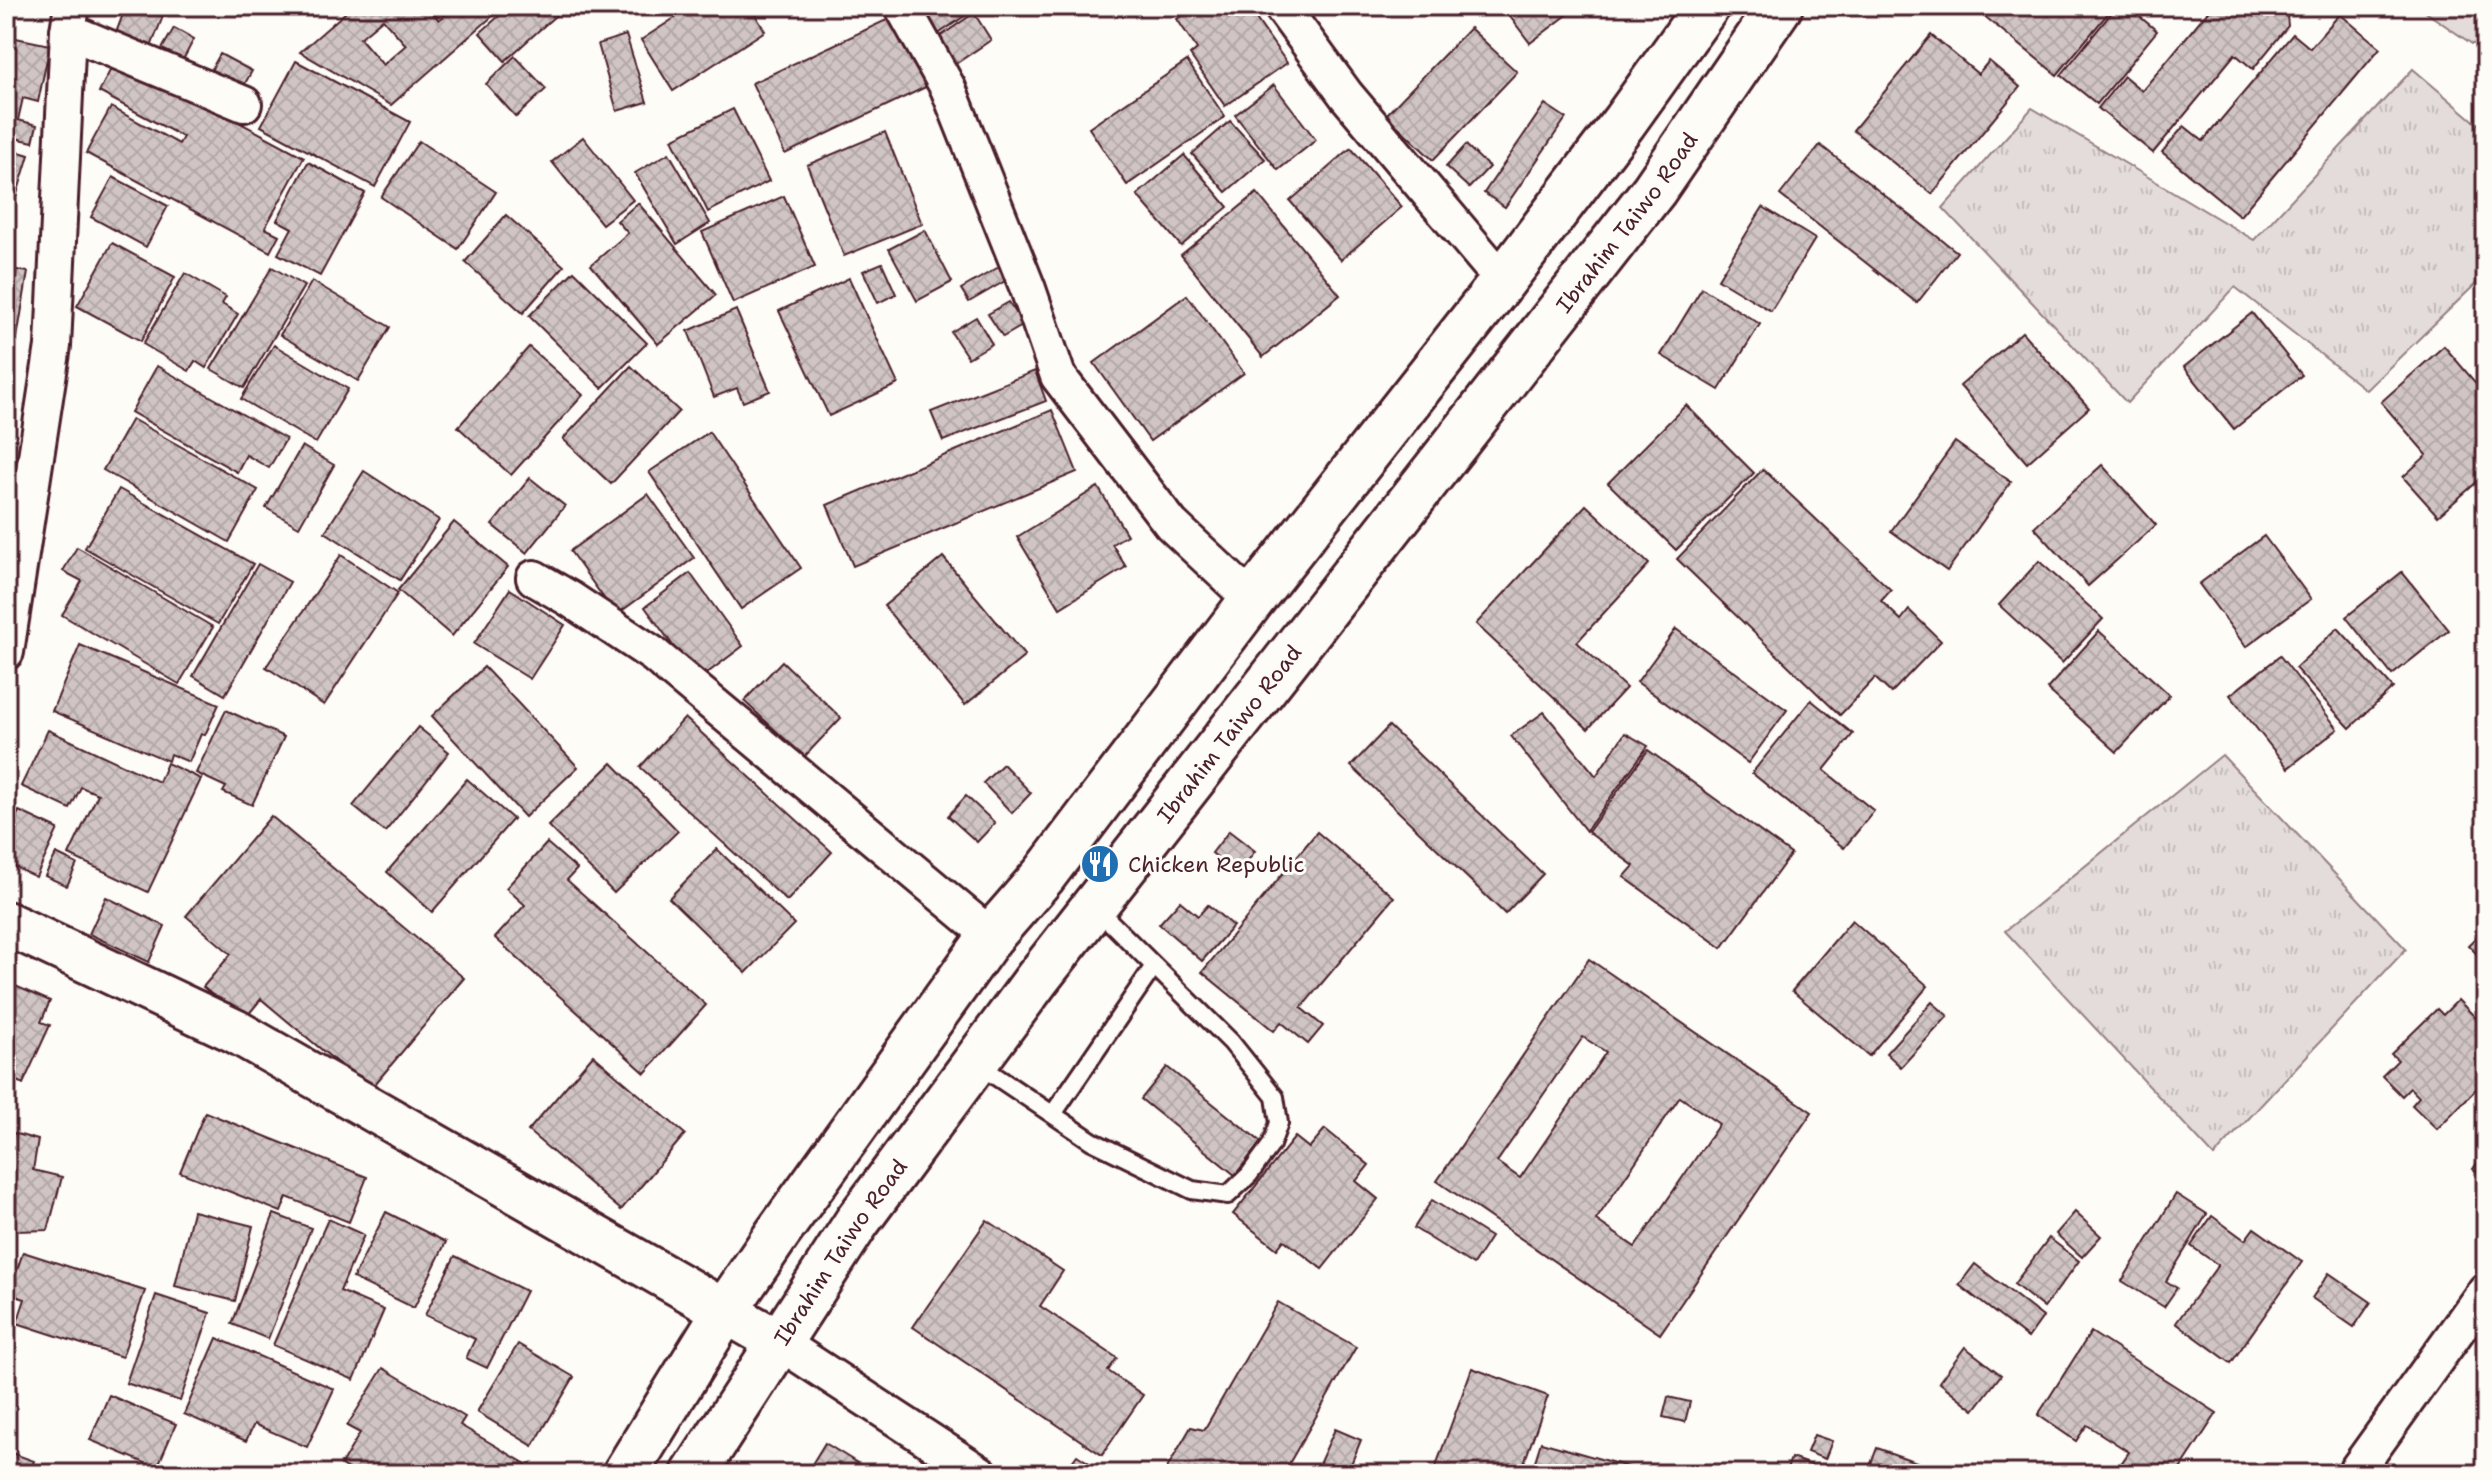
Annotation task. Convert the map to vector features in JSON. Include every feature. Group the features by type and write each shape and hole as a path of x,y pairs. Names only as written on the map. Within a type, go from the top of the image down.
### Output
{"main road":[{"path":"625,1474 725,1311 991,936 1044,875 1252,600 1503,281 1624,122 1707,6"},
{"name":"Ibrahim Taiwo Road","path":"694,1474 857,1222 975,1062 1654,190 1780,6"}],"street":[{"path":"902,6 948,88 1028,289 1058,376 1171,524 1252,600"},
{"path":"1281,6 1346,95 1503,281"},
{"path":"6,652 53,346 70,18 244,104"},
{"path":"534,578 615,627 686,679 991,936"},
{"path":"6,923 235,1031 779,1342 981,1474"},
{"path":"2354,1474 2486,1290"}],"lane":[{"path":"975,1062 1092,1141 1192,1190 1228,1195 1249,1175 1271,1145 1279,1123 1275,1097 1231,1042 1094,906"},
{"path":"1053,1114 1154,966"}],"green space":[{"path":"2417,6 2486,6 2486,43 2472,44"},
{"path":"2413,69 2486,131 2486,274 2366,390 2235,287 2127,403 1943,208 2032,108 2254,240"},
{"path":"2222,755 2406,949 2214,1156 2005,931"}],"building":[{"path":"126,6 138,6 163,16 151,47 116,33"},
{"path":"353,6 427,6 439,20 456,6 503,7 391,105 300,52","holes":["383,19 406,45 383,65 360,38"]},
{"path":"510,6 566,6 505,61 480,33"},
{"path":"693,6 750,6 765,31 673,91 641,40"},
{"path":"908,6 979,6 931,39"},
{"path":"1196,6 1247,6 1287,63 1225,106 1190,55 1197,49 1177,19"},
{"path":"1502,6 1579,6 1530,43"},
{"path":"1991,6 2114,6 2057,75 1983,15"},
{"path":"2117,6 2127,6 2157,31 2097,104 2061,75"},
{"path":"2212,6 2286,6 2288,26 2253,69 2235,54 2153,153 2098,108 2124,76 2142,91"},
{"path":"974,13 991,40 945,71 928,45"},
{"path":"2340,14 2380,48 2240,216 2162,152 2184,126 2203,141 2293,34 2310,48"},
{"path":"897,15 930,85 785,154 752,83"},
{"path":"174,28 194,39 183,60 162,49"},
{"path":"1470,28 1517,72 1433,160 1386,115"},
{"path":"626,35 647,102 617,111 598,44"},
{"path":"1931,35 1978,74 1989,61 2020,87 1932,194 1853,130"},
{"path":"6,36 50,45 38,102 23,98 18,120 37,125 33,142 6,136"},
{"path":"220,54 252,71 243,87 211,70"},
{"path":"515,56 546,89 516,117 486,84"},
{"path":"117,57 304,157 265,228 279,235 270,252 86,153 111,107 179,144 183,137 99,92"},
{"path":"296,61 410,122 375,187 261,126"},
{"path":"1187,61 1225,117 1127,185 1089,128"},
{"path":"1274,85 1316,140 1278,170 1235,115"},
{"path":"1545,104 1566,118 1505,207 1484,193"},
{"path":"733,109 769,181 708,212 672,139"},
{"path":"1230,121 1265,159 1226,192 1192,154"},
{"path":"885,132 922,224 844,256 807,165"},
{"path":"583,137 633,200 602,224 552,162"},
{"path":"419,141 496,192 458,249 381,197"},
{"path":"1466,145 1489,167 1469,188 1446,167"},
{"path":"1820,145 1957,252 1917,303 1780,195"},
{"path":"6,148 29,155 6,230"},
{"path":"1351,148 1402,207 1341,260 1290,201"},
{"path":"669,153 710,223 677,244 635,173"},
{"path":"1184,155 1228,207 1181,246 1137,195"},
{"path":"308,162 365,193 320,276 278,254 292,228 277,220"},
{"path":"113,177 168,206 146,247 91,217"},
{"path":"1257,193 1340,295 1263,357 1181,255"},
{"path":"784,196 815,267 733,303 702,232"},
{"path":"638,203 716,295 658,344 591,265 628,233 617,221"},
{"path":"1763,207 1815,239 1771,311 1718,279"},
{"path":"506,215 564,266 523,313 465,262"},
{"path":"925,230 952,282 917,301 889,249"},
{"path":"112,243 175,277 141,341 77,306"},
{"path":"882,263 896,294 878,303 863,271"},
{"path":"1004,264 1012,277 969,302 961,289"},
{"path":"272,267 304,286 244,388 211,369"},
{"path":"6,268 28,272 8,393 6,393"},
{"path":"574,271 647,343 602,388 529,316"},
{"path":"185,273 226,297 222,304 238,314 206,368 195,361 189,371 143,344"},
{"path":"849,278 898,384 829,416 779,311"},
{"path":"312,281 390,327 358,381 280,335"},
{"path":"1702,288 1760,324 1719,390 1661,355"},
{"path":"1187,295 1244,373 1150,441 1094,363"},
{"path":"1009,302 1024,325 1003,337 988,314"},
{"path":"736,310 770,391 743,402 737,388 714,397 688,331"},
{"path":"2252,313 2302,375 2234,429 2184,367"},
{"path":"976,317 992,344 968,358 951,332"},
{"path":"2022,332 2089,408 2027,463 1960,386"},
{"path":"274,345 348,389 316,443 241,399"},
{"path":"2444,346 2486,395 2486,474 2438,516 2403,477 2427,455 2381,402"},
{"path":"529,347 583,395 511,475 458,427"},
{"path":"157,366 286,439 269,468 246,455 237,472 131,412"},
{"path":"631,366 679,411 611,484 563,439"},
{"path":"1035,371 1046,401 943,441 931,412"},
{"path":"1686,405 1754,473 1676,550 1608,483"},
{"path":"1052,410 1077,472 853,566 827,505"},
{"path":"132,419 258,490 229,542 103,470"},
{"path":"709,432 801,568 741,609 649,472"},
{"path":"1955,442 2011,482 1947,571 1891,531"},
{"path":"302,446 334,465 299,527 266,508"},
{"path":"2102,465 2156,525 2088,586 2034,527"},
{"path":"1763,469 1891,590 1881,601 1901,620 1909,610 1941,641 1891,693 1875,678 1840,715 1677,559"},
{"path":"364,471 439,520 400,580 325,532"},
{"path":"530,478 565,506 527,553 492,525"},
{"path":"1098,487 1127,535 1112,544 1126,567 1060,608 1017,537"},
{"path":"119,489 253,564 218,624 85,548"},
{"path":"648,494 694,558 616,615 570,551"},
{"path":"1586,505 1649,564 1577,642 1626,688 1588,729 1476,624"},
{"path":"454,522 508,567 452,636 398,590"},
{"path":"2264,536 2311,599 2246,647 2199,584"},
{"path":"77,547 213,627 179,684 62,615 82,581 63,571"},
{"path":"341,555 398,593 324,705 266,667"},
{"path":"943,557 1025,656 965,705 884,606"},
{"path":"2039,561 2103,619 2062,663 1999,605"},
{"path":"258,564 290,582 225,695 193,676"},
{"path":"2402,572 2449,630 2392,675 2346,617"},
{"path":"690,573 743,646 698,680 645,607"},
{"path":"510,589 565,625 530,679 474,644"},
{"path":"2338,628 2393,688 2350,728 2295,668"},
{"path":"1676,629 1787,710 1748,763 1637,682"},
{"path":"2099,631 2170,695 2117,752 2047,689"},
{"path":"80,645 219,704 189,762 170,754 168,761 52,711"},
{"path":"2280,656 2338,729 2288,768 2230,695"},
{"path":"782,661 841,718 804,757 744,701"},
{"path":"484,667 578,767 525,817 432,716"},
{"path":"1811,700 1853,734 1824,770 1874,811 1844,848 1752,773"},
{"path":"226,710 284,737 252,805 223,792 226,787 196,773"},
{"path":"1544,712 1596,776 1625,733 1648,746 1586,831 1511,736"},
{"path":"685,718 832,852 787,901 640,767"},
{"path":"1389,726 1543,874 1505,914 1351,766"},
{"path":"418,727 449,752 385,832 353,806"},
{"path":"48,730 159,782 167,763 201,779 148,892 69,855 98,794 81,787 70,809 21,786"},
{"path":"1648,750 1791,854 1722,948 1624,877 1634,866 1588,832"},
{"path":"612,763 678,831 614,893 548,826"},
{"path":"1003,764 1031,793 1012,813 983,783"},
{"path":"467,779 513,819 432,912 387,872"},
{"path":"966,796 995,823 977,842 948,816"},
{"path":"19,811 58,829 36,877 6,863 6,838"},
{"path":"271,816 464,978 370,1090 261,999 243,1021 203,987 231,954 186,916"},
{"path":"1229,831 1255,851 1238,874 1212,853"},
{"path":"1317,832 1394,897 1301,1008 1323,1026 1308,1044 1281,1022 1274,1031 1202,972"},
{"path":"547,843 577,869 567,880 706,1005 645,1073 495,938 525,905 506,888"},
{"path":"717,849 794,924 746,973 669,898"},
{"path":"56,854 77,864 67,886 45,876"},
{"path":"106,897 165,926 149,962 89,934"},
{"path":"1180,901 1198,916 1208,905 1233,926 1202,961 1159,924"},
{"path":"1852,920 1928,986 1869,1056 1792,991"},
{"path":"2486,928 2486,964 2468,945"},
{"path":"1589,959 1812,1112 1660,1334 1437,1181","holes":["1583,1037 1606,1052 1520,1178 1497,1162","1680,1097 1719,1124 1635,1247 1596,1220"]},
{"path":"6,982 50,1001 41,1022 50,1025 23,1084 6,1076"},
{"path":"2458,1000 2486,1028 2486,1079 2437,1129 2412,1105 2419,1097 2410,1088 2402,1096 2382,1076 2398,1060 2391,1054 2437,1009 2443,1015"},
{"path":"1932,1002 1948,1016 1901,1067 1886,1053"},
{"path":"593,1055 685,1134 621,1210 528,1131"},
{"path":"1167,1067 1261,1142 1235,1175 1141,1099"},
{"path":"205,1112 367,1177 349,1222 287,1197 281,1212 180,1172"},
{"path":"1325,1129 1369,1165 1356,1181 1378,1199 1322,1269 1284,1240 1277,1249 1233,1214 1295,1137 1309,1148"},
{"path":"6,1131 38,1140 33,1170 62,1177 48,1230 15,1231 6,1227"},
{"path":"2486,1150 2486,1178 2473,1169"},
{"path":"2176,1194 2207,1214 2166,1281 2177,1288 2164,1307 2122,1281"},
{"path":"1432,1200 1491,1237 1473,1265 1414,1228"},
{"path":"193,1211 253,1226 235,1301 175,1286"},
{"path":"386,1212 446,1242 414,1308 353,1278"},
{"path":"2075,1212 2101,1236 2082,1257 2056,1234"},
{"path":"274,1214 311,1228 268,1339 232,1324"},
{"path":"2212,1216 2245,1240 2254,1228 2302,1262 2231,1363 2176,1323 2218,1265 2191,1246"},
{"path":"328,1219 364,1235 340,1291 384,1310 354,1380 273,1345"},
{"path":"987,1220 1063,1271 1040,1306 1117,1358 1108,1371 1143,1395 1102,1455 913,1327"},
{"path":"2049,1238 2079,1261 2044,1308 2014,1284"},
{"path":"23,1252 145,1291 122,1357 17,1323 25,1299 9,1294"},
{"path":"455,1256 526,1291 487,1368 466,1358 475,1339 425,1315"},
{"path":"1975,1264 2043,1317 2028,1338 1959,1285"},
{"path":"2329,1273 2371,1302 2354,1327 2312,1298"},
{"path":"156,1295 210,1313 180,1401 126,1383"},
{"path":"1278,1302 1356,1347 1283,1474 1173,1474 1166,1470 1191,1427 1204,1430"},
{"path":"2091,1332 2217,1413 2177,1474 2114,1474 2129,1452 2087,1425 2076,1441 2038,1415"},
{"path":"217,1338 334,1389 307,1447 254,1424 246,1441 184,1414"},
{"path":"518,1344 574,1377 533,1446 477,1412"},
{"path":"1965,1347 2001,1375 1974,1410 1939,1382"},
{"path":"383,1368 465,1417 460,1425 526,1464 520,1474 356,1474 341,1465 360,1433 347,1426"},
{"path":"1472,1368 1548,1396 1520,1474 1433,1474"},
{"path":"109,1395 176,1424 157,1468 90,1440"},
{"path":"1668,1397 1690,1402 1685,1422 1663,1417"},
{"path":"1335,1429 1361,1440 1347,1474 1315,1473"},
{"path":"1814,1435 1832,1441 1825,1459 1807,1452"},
{"path":"1541,1442 1653,1474 1531,1474"},
{"path":"825,1443 875,1474 806,1474"},
{"path":"1877,1448 1950,1474 1867,1474"},
{"path":"6,1451 34,1461 29,1474 6,1474"},
{"path":"1077,1455 1106,1474 1063,1474"},
{"path":"1791,1458 1820,1468 1818,1474 1785,1474"}],"place":[{"name":"Chicken Republic","path":"1100,864"}]}
